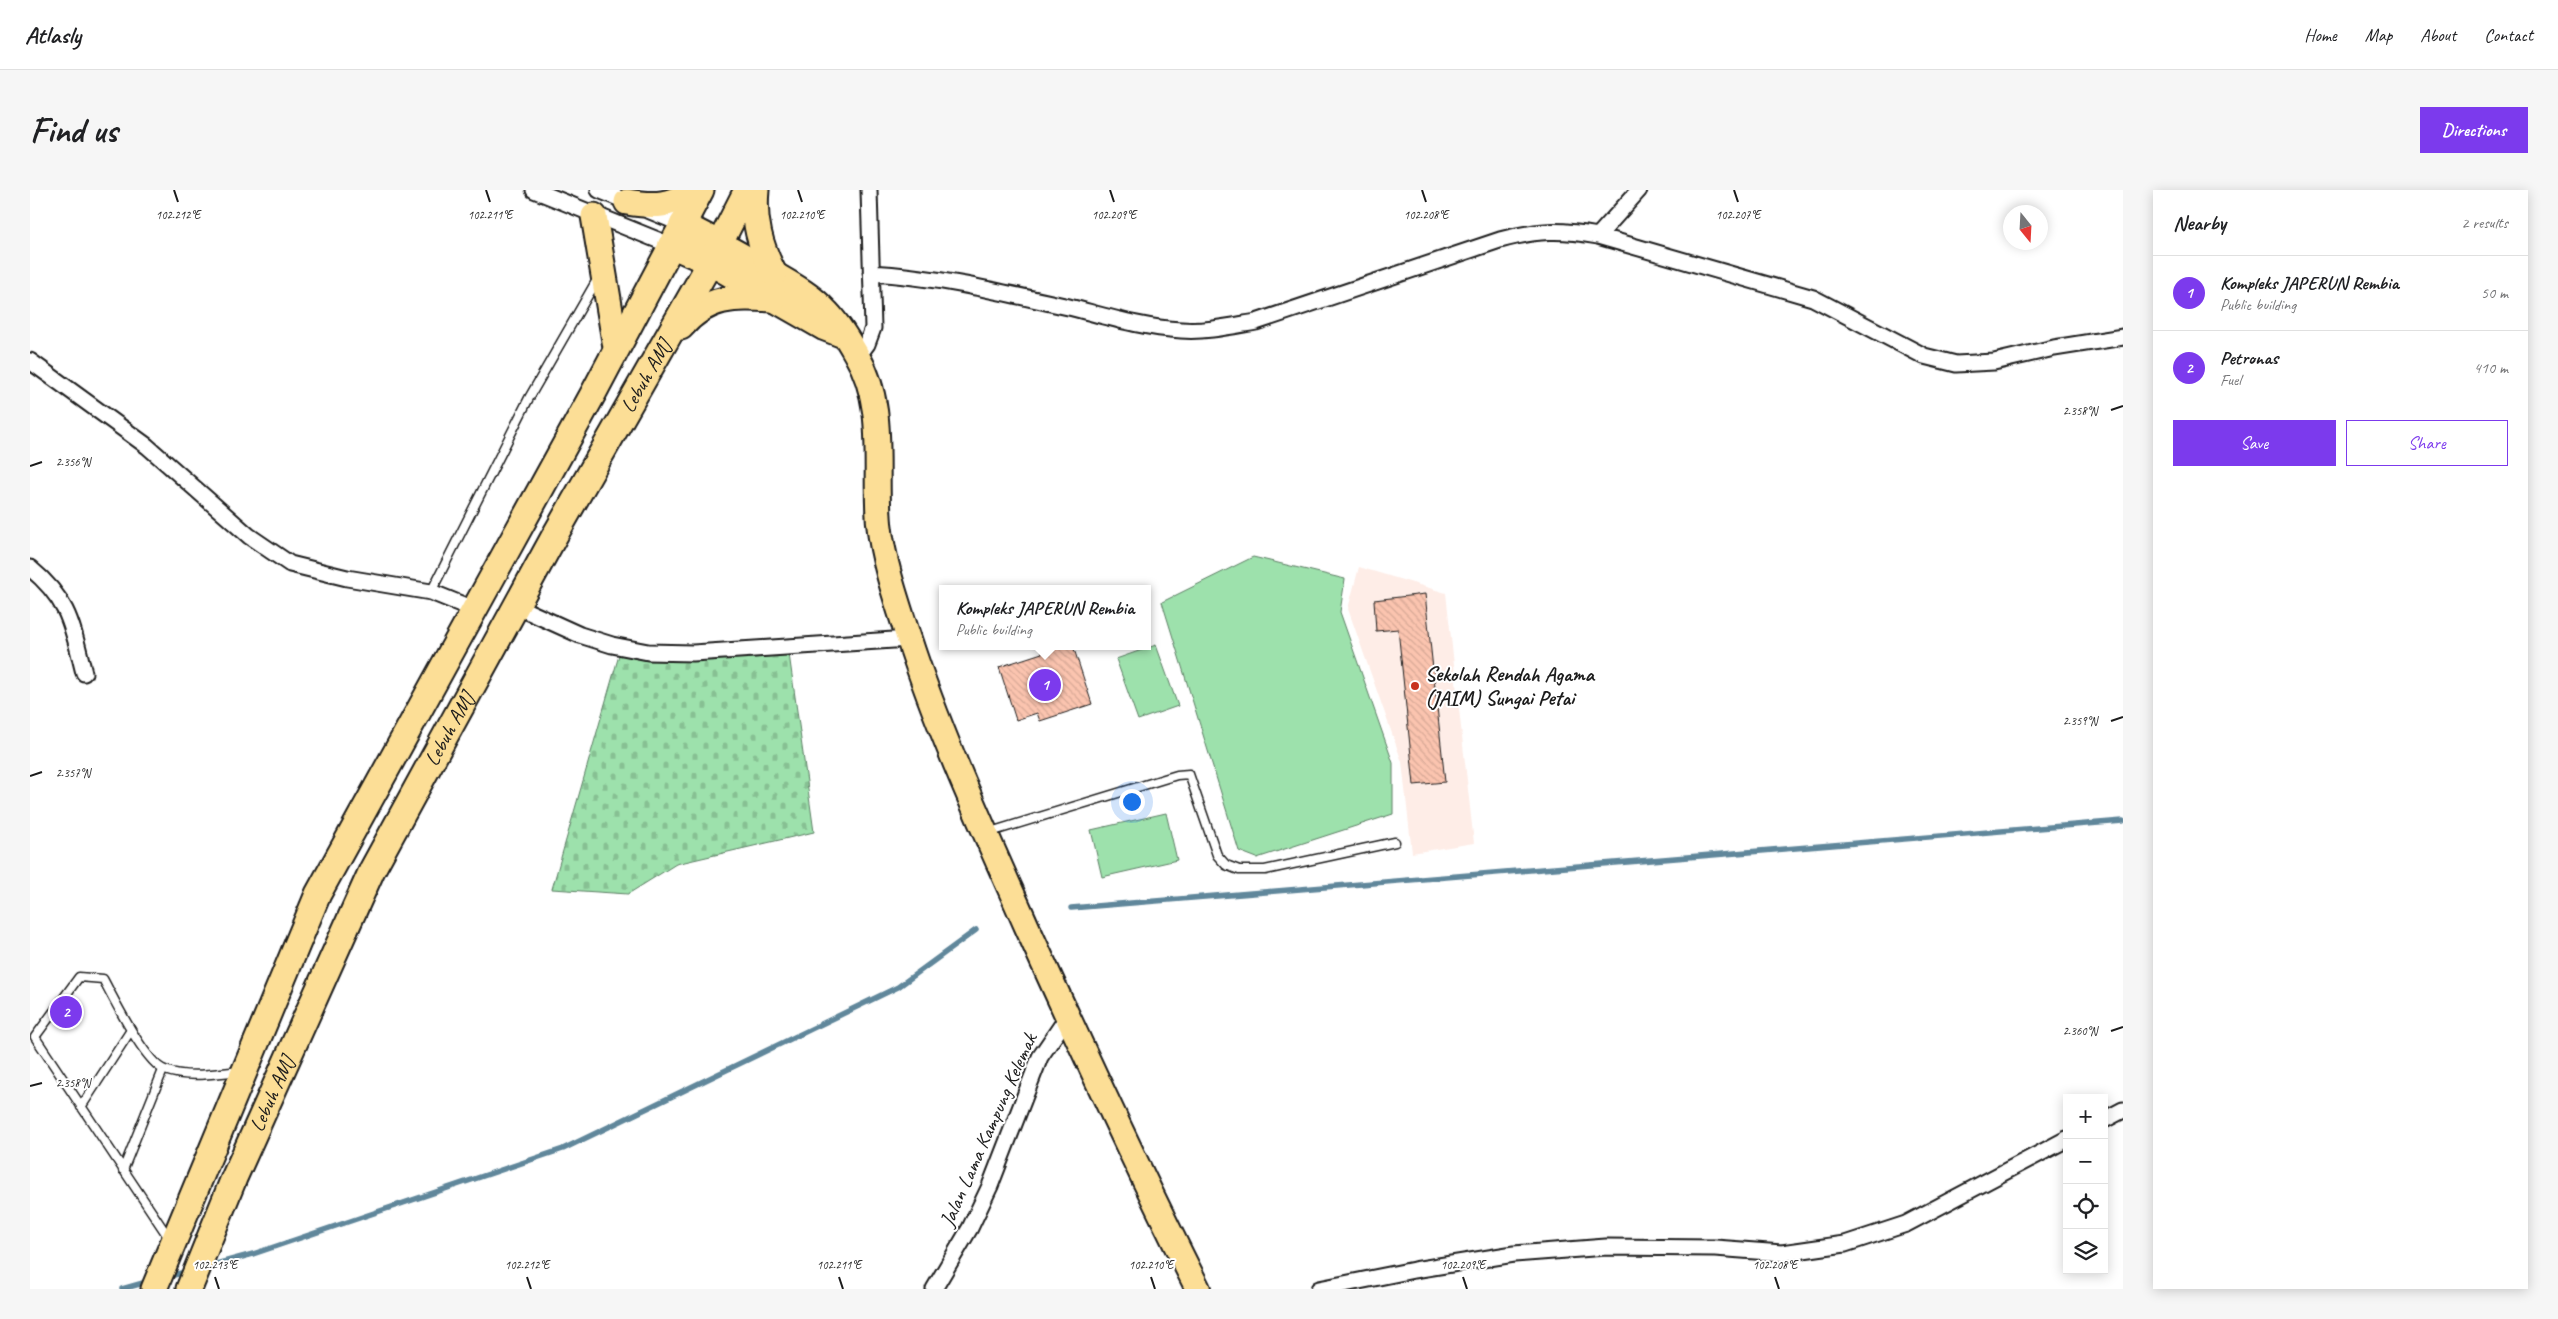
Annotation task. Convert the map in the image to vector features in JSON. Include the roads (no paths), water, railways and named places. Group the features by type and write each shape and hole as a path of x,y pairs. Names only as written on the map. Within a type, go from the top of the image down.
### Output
{"highway":[{"path":"626,202 651,206 676,202 695,190"},
{"name":"Lebuh AMJ","path":"154,1289 318,894 593,394 616,347 701,190"},
{"name":"Lebuh AMJ","path":"189,1289 234,1178 372,870 516,606 660,354 747,190"},
{"path":"756,190 754,213 759,238 774,274"},
{"path":"594,216 616,347"},
{"path":"660,354 684,324 706,304 734,297 774,299"}],"main road":[{"path":"682,224 715,253 774,299 824,328 843,336"},
{"path":"670,246 715,253 774,274 822,306 836,321 843,336 858,356 875,407 878,431 880,525 893,589 909,640 986,834 1144,1183 1198,1289"}],"street":[{"path":"534,190 670,246"},
{"path":"599,190 682,224"},
{"path":"858,356 867,344 873,328 869,190"},
{"path":"1598,236 1639,190"},
{"path":"871,273 919,276 959,282 1140,324 1182,330 1220,328 1256,322 1500,240 1534,231 1568,230 1598,236 1813,298 1924,356 1956,364 1994,362 2054,348 2123,337"},
{"path":"30,361 147,446 268,550 290,564 346,578 380,582 431,592 474,609"},
{"path":"30,568 48,583 62,600 71,622 84,673"},
{"path":"516,606 546,622 580,635 612,645 648,652 693,653 909,640"},
{"name":"Jalan Lama Kampung Kelemak","path":"934,1289 966,1235 990,1186 1040,1056 1068,1016"},
{"path":"2108,1118 2123,1110"},
{"path":"1319,1289 1414,1270 1514,1254 1606,1248 1715,1248 1782,1253 1845,1244 1906,1224 2063,1141"}],"lane":[{"path":"431,592 529,398 603,268"},
{"path":"986,834 1177,775 1189,774 1217,855 1226,865 1239,870 1265,870 1395,842"},
{"path":"171,1249 123,1170 35,1037 79,977 103,979 140,1045 163,1070 200,1075 245,1070"},
{"path":"82,1107 131,1030"},
{"path":"123,1170 163,1070"}],"waterway":[{"path":"1071,908 2123,821"},
{"path":"205,1267 253,1254 563,1149 898,987 976,930"},
{"path":"166,1277 189,1271"},
{"path":"122,1289 150,1281"}],"place":[{"name":"Kompleks JAPERUN Rembia","path":"1045,685"},
{"name":"Sekolah Rendah Agama (JAIM) Sungai Petai","path":"1415,686"},
{"name":"Petronas","path":"66,1012"}]}
